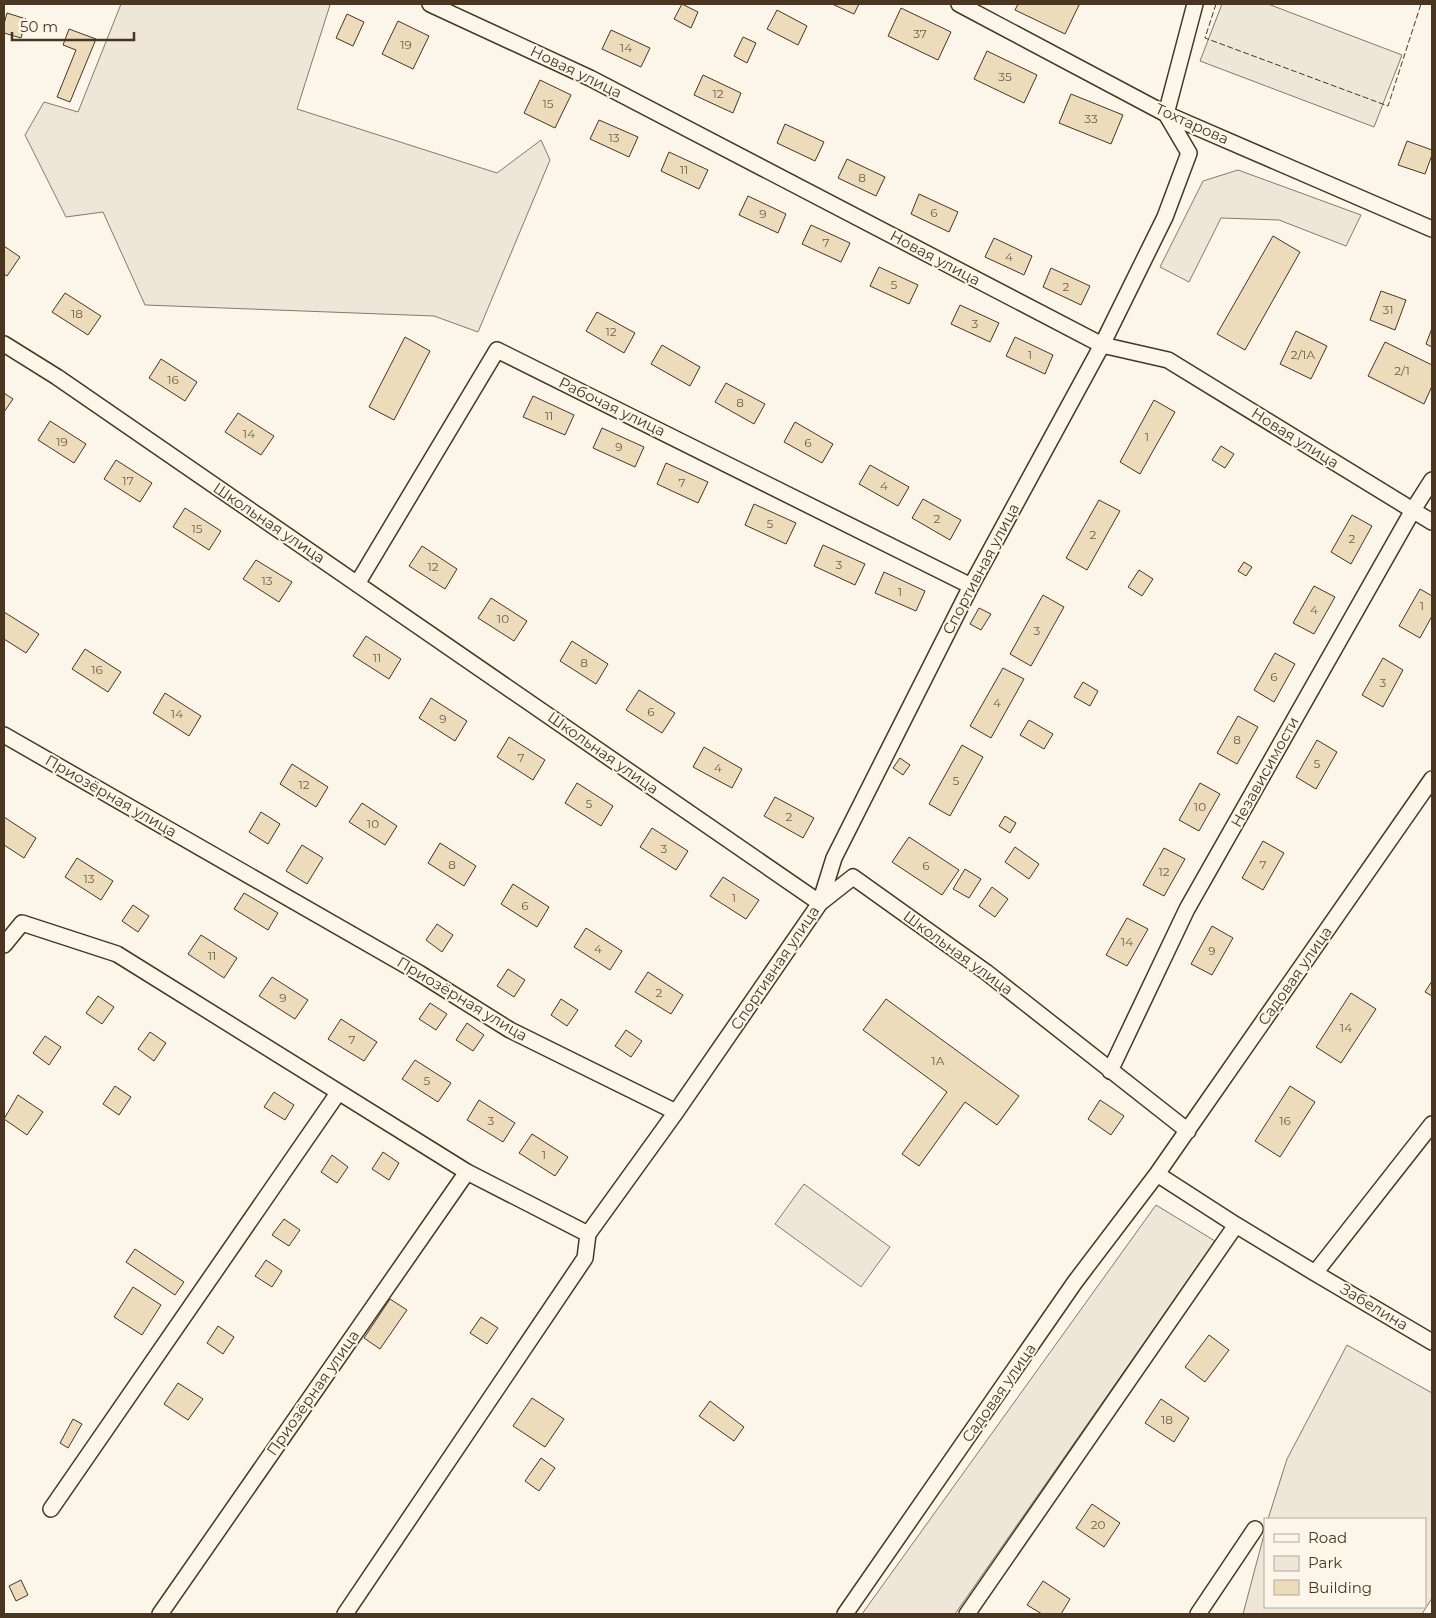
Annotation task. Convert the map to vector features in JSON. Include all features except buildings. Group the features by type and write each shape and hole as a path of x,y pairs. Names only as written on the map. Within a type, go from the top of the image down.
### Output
{"street":[{"name":"Новая улица","path":"430,4 590,78 1102,345 1168,360 1432,522"},
{"name":"Тохтарова","path":"959,4 1166,114 1432,229"},
{"path":"1166,114 1195,4"},
{"name":"Спортивная улица","path":"676,1112 820,903 834,858 971,586 1102,345 1166,217 1189,153 1166,114"},
{"name":"Школьная улица","path":"4,344 57,377 820,903 853,878 986,972 1188,1131"},
{"name":"Рабочая улица","path":"357,584 497,350 971,586"},
{"name":"Независимости","path":"1110,1071 1187,909 1413,510 1432,480"},
{"name":"Приозёрная улица","path":"4,735 419,973 510,1030 676,1112"},
{"name":"Садовая улица","path":"844,1614 1076,1282 1188,1131 1432,779"},
{"path":"4,945 22,923 117,954 467,1172 588,1234"},
{"path":"51,1509 338,1093"},
{"path":"345,1614 585,1258 588,1234 676,1112"},
{"path":"1157,1174 1315,1273 1432,1124"},
{"name":"Приозёрная улица","path":"160,1614 467,1172"},
{"path":"967,1614 1236,1225"},
{"name":"Забелина","path":"1315,1273 1432,1342"},
{"path":"1198,1614 1256,1529"}],"green space":[{"path":"121,4 327,4 330,5 297,109 497,173 541,140 550,160 478,332 434,316 145,305 103,212 66,217 25,135 44,102 78,112"},
{"path":"1222,4 1268,4 1402,55 1374,127 1200,61"},
{"path":"1238,170 1361,215 1346,246 1279,220 1221,218 1189,282 1160,267 1203,181"},
{"path":"804,1184 890,1247 861,1287 775,1224"},
{"path":"1156,1205 1215,1241 955,1614 862,1614"},
{"path":"1347,1345 1432,1393 1432,1598 1426,1608 1426,1518 1268,1518 1287,1459"},
{"path":"1264,1535 1264,1608 1426,1608 1422,1614 1243,1614"}],"fence":[{"path":"1216,4 1205,38 1388,106 1421,4"}]}
